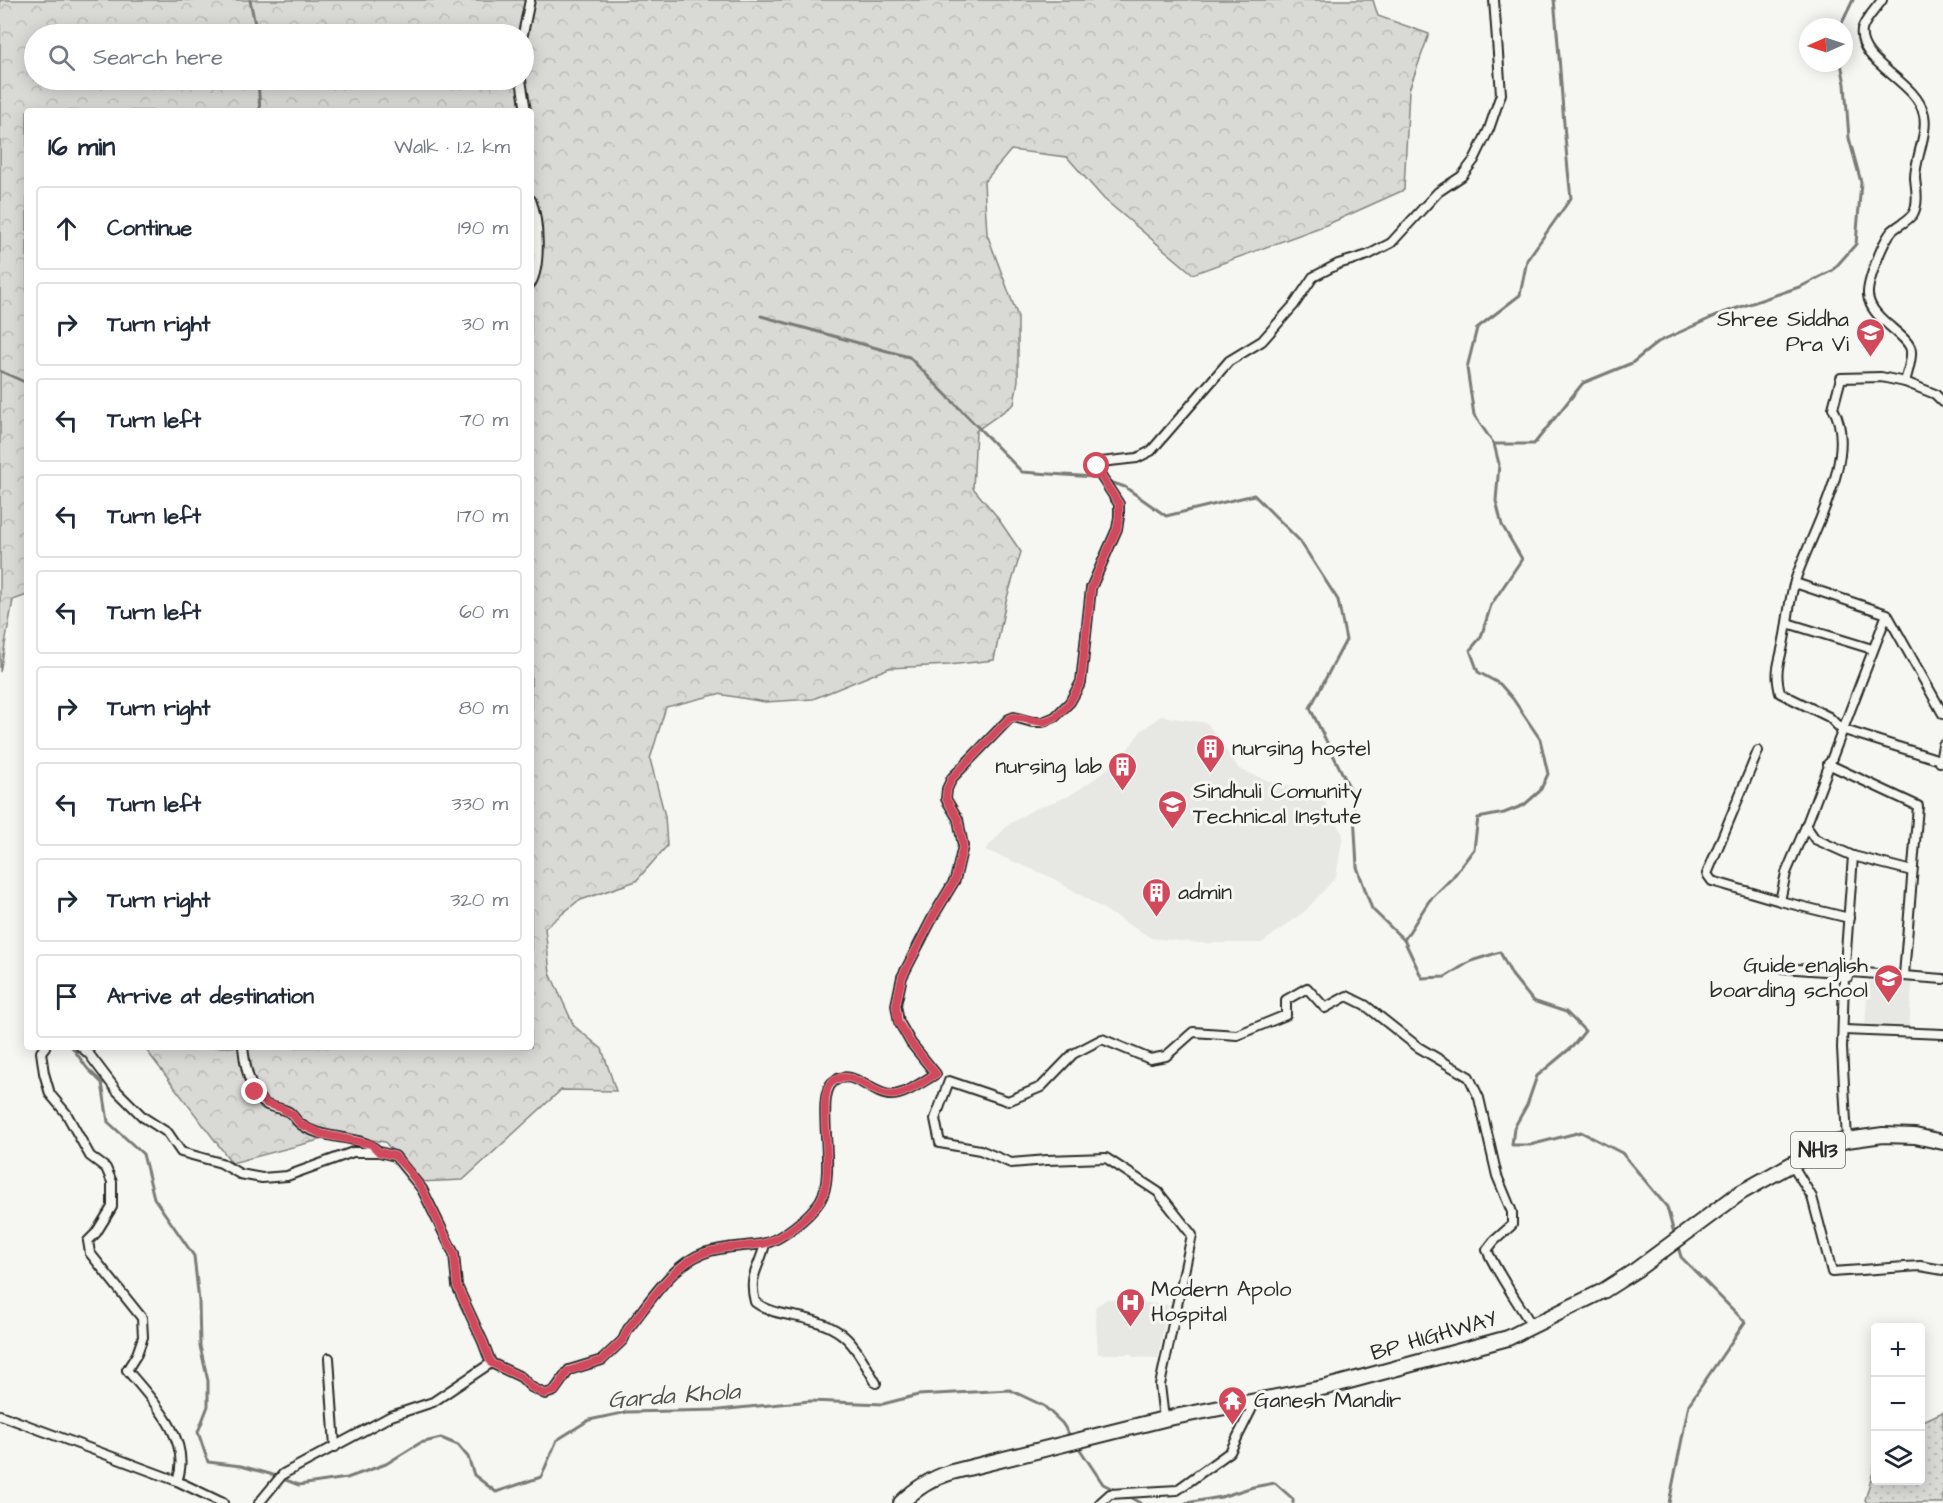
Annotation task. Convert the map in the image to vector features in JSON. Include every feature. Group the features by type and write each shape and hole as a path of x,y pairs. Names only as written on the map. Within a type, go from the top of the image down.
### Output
{"highway":[{"name":"BP HIGHWAY","path":"901,1503 916,1488 939,1476 1164,1419 1327,1387 1508,1338 1603,1291 1636,1270 1740,1193 1830,1144 1883,1135 1943,1142"}],"street":[{"path":"525,24 530,0"},
{"path":"1494,0 1501,94 1490,129 1474,160 1462,176 1438,192 1391,243 1368,255 1338,264 1313,277 1294,305 1262,341 1229,361 1151,451 1137,458 1101,462 1097,466 1097,470 1119,504 1119,517 1117,529 1091,588 1081,682 1070,702 1056,717 1043,722 1014,717 1009,719 952,778 946,799 958,819 963,846 955,880 902,977 896,1005 898,1022 911,1043 936,1074 949,1081 1008,1101 1041,1087 1073,1054 1101,1039 1150,1059 1166,1056 1193,1032 1237,1035 1286,1015 1286,1000 1307,988 1325,1008 1347,996 1365,1005 1418,1047 1469,1077 1479,1098 1497,1176 1512,1212 1512,1225 1487,1250 1532,1326"},
{"path":"1882,0 1862,30 1863,45 1875,61 1896,76 1919,99 1925,117 1915,177 1916,201 1913,213 1903,224 1892,231 1882,249 1874,268 1868,294 1871,305 1886,324 1907,341 1911,349 1905,382"},
{"path":"523,90 526,108"},
{"path":"534,215 538,265 534,275"},
{"path":"1943,402 1935,393 1905,382 1881,377 1841,378 1833,408 1839,419 1841,455 1830,493 1795,583 1781,654 1776,667 1780,693 1829,717 1841,729 1942,762 1943,745"},
{"path":"1795,583 1887,614 1943,714"},
{"path":"1780,901 1786,873 1887,614"},
{"path":"1787,623 1872,649"},
{"path":"1758,751 1707,874 1712,881 1849,918"},
{"path":"1828,764 1918,806 1904,975"},
{"path":"1806,826 1815,839 1853,856 1912,871"},
{"path":"1845,965 1853,856"},
{"path":"1838,972 1841,966 1845,965"},
{"path":"1845,965 1851,972"},
{"path":"1784,968 1838,972"},
{"path":"1838,972 1840,977 1844,978"},
{"path":"1851,972 1943,979"},
{"path":"1844,978 1848,977 1851,972"},
{"path":"1844,978 1842,1058 1847,1140"},
{"path":"1844,1030 1943,1034"},
{"path":"43,1050 42,1062 51,1094 66,1113 90,1156 106,1168 112,1182 112,1207 96,1233 88,1241 90,1253 142,1318 143,1336 137,1354 127,1371 173,1432 182,1454 182,1470 177,1481"},
{"path":"84,1050 117,1091 143,1117 168,1133 181,1152 221,1163 240,1174 262,1178 287,1176 353,1152 379,1152 395,1156 422,1189 454,1254 457,1286 491,1363 521,1377 531,1387 544,1394 555,1391 568,1371 602,1360 623,1340 628,1329 674,1272 703,1253 735,1246 765,1244 803,1220 820,1200 828,1178 825,1109 827,1090 831,1082 842,1077 853,1078 879,1093 892,1095 936,1074"},
{"path":"243,1050 255,1092 267,1104 292,1114 300,1124 312,1130 371,1144 379,1152"},
{"path":"949,1081 935,1119 940,1143 980,1150 1011,1163 1106,1158 1158,1192 1192,1235 1160,1384 1164,1419"},
{"path":"1791,1164 1812,1197 1832,1272 1920,1266 1943,1270"},
{"path":"765,1244 752,1281 755,1302 762,1308 778,1313 824,1323 842,1333 854,1345 876,1383"},
{"path":"328,1358 335,1447"},
{"path":"259,1503 283,1474 391,1416 433,1402 491,1363"},
{"path":"1100,1503 1110,1494 1177,1490 1230,1452 1255,1402"},
{"path":"0,1415 177,1481 223,1503"}],"shaded area":[{"name":"Sindhuli Comunity Technical Instute","path":"1161,716 1207,723 1239,769 1271,782 1306,790 1324,800 1343,835 1336,877 1305,911 1262,943 1199,943 1151,938 1051,877 985,850 1008,825 1032,810 1069,796 1096,778 1122,757 1141,731"},
{"name":"Guide english boarding school","path":"1868,981 1912,983 1909,1028 1865,1026"},
{"name":"Modern Apolo Hospital","path":"1107,1299 1168,1305 1158,1358 1132,1357 1132,1354 1098,1354 1095,1307"}],"green space":[{"path":"0,0 1373,0 1378,16 1429,34 1409,90 1404,190 1326,225 1193,274 1104,199 1067,157 1011,150 984,182 987,234 1018,317 1018,380 1014,404 976,431 973,488 995,514 1021,552 1006,601 994,660 889,668 813,699 765,702 718,694 666,707 650,759 665,816 667,846 636,881 578,901 545,928 550,973 574,1026 602,1049 616,1091 561,1090 463,1180 418,1182 385,1142 338,1135 232,1163 146,1050 534,1050 534,108 24,108 24,596 13,600 0,672"},
{"path":"1943,1412 1943,1503 1868,1503 1865,1500 1871,1479 1871,1485 1925,1485 1925,1420"}],"waterway":[{"path":"250,0 255,24"},
{"path":"1494,444 1474,415 1467,368 1477,328 1520,295 1527,260 1571,198 1554,0"},
{"path":"1844,18 1853,0"},
{"path":"1404,940 1429,901 1453,877 1474,849 1478,818 1504,813 1524,805 1540,791 1548,774 1540,739 1500,684 1478,672 1470,650 1481,637 1491,605 1522,559 1502,525 1496,501 1499,464 1494,444 1534,444 1583,383 1632,363 1658,342 1720,314 1802,286 1833,270 1856,244 1861,182 1849,138 1843,72"},
{"path":"259,90 260,108"},
{"path":"761,316 909,357 1022,472 1101,479"},
{"path":"0,371 24,382"},
{"path":"1107,481 1125,487 1166,516 1254,495 1300,541 1338,600 1346,640 1310,708 1353,795 1357,867 1372,909 1404,940 1422,978 1445,977 1471,961 1500,952 1512,975 1533,1001 1566,1012 1585,1031 1573,1046 1537,1076 1527,1105 1514,1128 1512,1145 1530,1145 1581,1132 1622,1153 1667,1207 1675,1237"},
{"name":"Garda Khola","path":"74,1050 102,1083 108,1122 143,1154 154,1198 194,1256 199,1301 200,1346 208,1381 208,1406 198,1432 208,1462 241,1466 299,1485 347,1478 386,1464 420,1443 441,1438 458,1445 468,1457 474,1475 496,1492 541,1477 557,1440 589,1420 627,1412 719,1410 810,1401 883,1404 918,1395 1010,1390 1044,1406 1062,1423 1071,1437"},
{"path":"1669,1503 1689,1404 1745,1322 1681,1257 1677,1243"},
{"name":"Garda Khola","path":"1077,1445 1103,1484 1117,1491"},
{"name":"Garda Khola","path":"1186,1503 1221,1497 1275,1483 1293,1499 1293,1503"},
{"name":"Garda Khola","path":"1126,1495 1140,1503"}],"place":[{"name":"Shree Siddha Pra Vi","path":"1870,358"},
{"name":"nursing hostel","path":"1211,774"},
{"name":"nursing lab","path":"1123,792"},
{"name":"Sindhuli Comunity Technical Instute","path":"1172,830"},
{"name":"admin","path":"1157,918"},
{"name":"Guide english boarding school","path":"1889,1004"},
{"name":"Modern Apolo Hospital","path":"1130,1328"},
{"name":"Ganesh Mandir","path":"1233,1426"}],"route":[{"path":"255,1092 267,1104 292,1114 300,1124 312,1130 371,1144 379,1152 395,1156 422,1189 454,1254 457,1286 491,1363 521,1377 531,1387 544,1394 555,1391 568,1371 602,1360 623,1340 628,1329 674,1272 703,1253 735,1246 765,1244 803,1220 820,1200 828,1178 825,1109 827,1090 831,1082 842,1077 853,1078 879,1093 892,1095 936,1074 911,1043 898,1022 896,1005 902,977 955,880 963,846 958,819 946,799 947,789 952,778 1009,719 1014,717 1032,722 1043,722 1056,717 1070,702 1081,682 1091,588 1117,529 1119,517 1119,504 1097,470 1097,466"}]}
